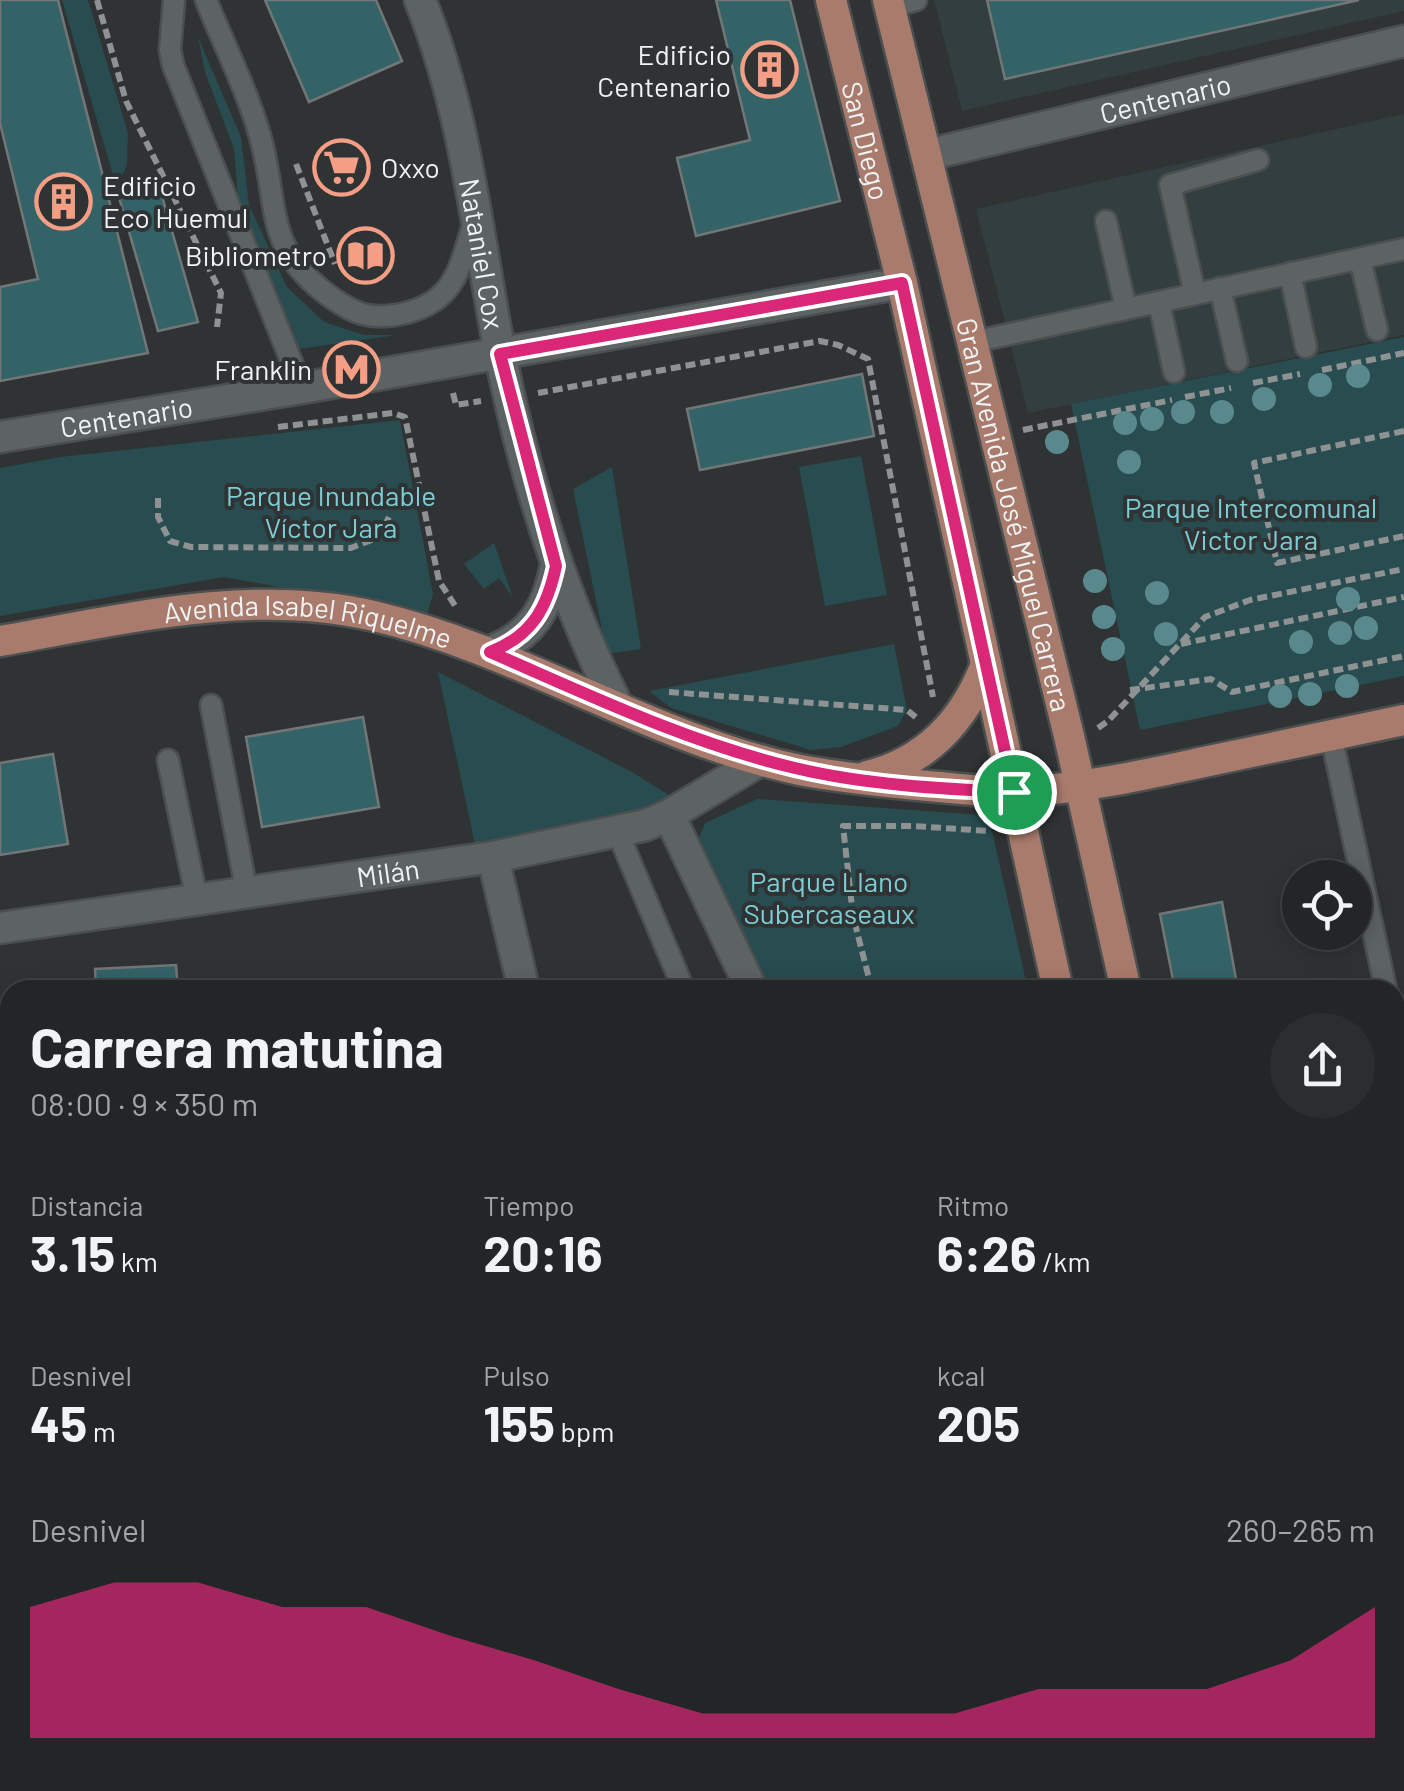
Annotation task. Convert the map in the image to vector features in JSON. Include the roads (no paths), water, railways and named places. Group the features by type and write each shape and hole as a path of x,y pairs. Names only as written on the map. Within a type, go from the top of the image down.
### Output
{"main road":[{"name":"San Diego","path":"831,0 902,283"},
{"name":"San Diego","path":"898,3 927,155"},
{"name":"Gran Avenida José Miguel Carrera","path":"927,155 1124,980"},
{"name":"Gran Avenida José Miguel Carrera","path":"902,283 1056,980"},
{"name":"Avenida Isabel Riquelme","path":"0,641 148,615 282,606 371,615 490,652 618,707 761,760 854,779 1014,792 1080,786 1404,720"},
{"path":"854,779 902,764 940,737 963,712 986,664"}],"street":[{"name":"Nataniel Cox","path":"420,0 452,93 500,354 556,566 593,658 618,707"},
{"name":"Centenario","path":"927,155 1404,41"},
{"name":"Centenario","path":"0,437 902,283"},
{"path":"490,652 524,634 540,617 550,596 556,566"},
{"name":"Milán","path":"0,928 493,857 618,832 670,814 761,760"},
{"path":"670,814 747,980"},
{"path":"493,857 522,980"}],"lane":[{"path":"174,0 170,50 173,66 302,388"},
{"path":"206,0 258,129 270,203 281,235 292,260 312,283 340,304 373,318 408,313 437,298 455,281 474,220"},
{"path":"1195,294 1170,184 1258,160"},
{"path":"1106,221 1126,309"},
{"path":"974,342 1404,249"},
{"path":"1360,258 1377,330"},
{"path":"1290,273 1306,347"},
{"path":"1220,288 1237,361"},
{"path":"1158,302 1174,372"},
{"path":"211,705 247,893"},
{"path":"1332,736 1384,980"},
{"path":"168,760 197,900"},
{"path":"618,832 680,980"}],"place":[{"name":"Edificio Centenario","path":"770,70"},
{"name":"Oxxo","path":"342,167"},
{"name":"Edificio Eco Huemul","path":"64,201"},
{"name":"Bibliometro","path":"366,255"},
{"name":"Franklin","path":"351,369"}],"park label":[{"name":"Parque Inundable Víctor Jara","path":"331,511"},
{"name":"Parque Intercomunal Victor Jara","path":"1251,523"},
{"name":"Parque Llano Subercaseaux","path":"829,897"}]}
